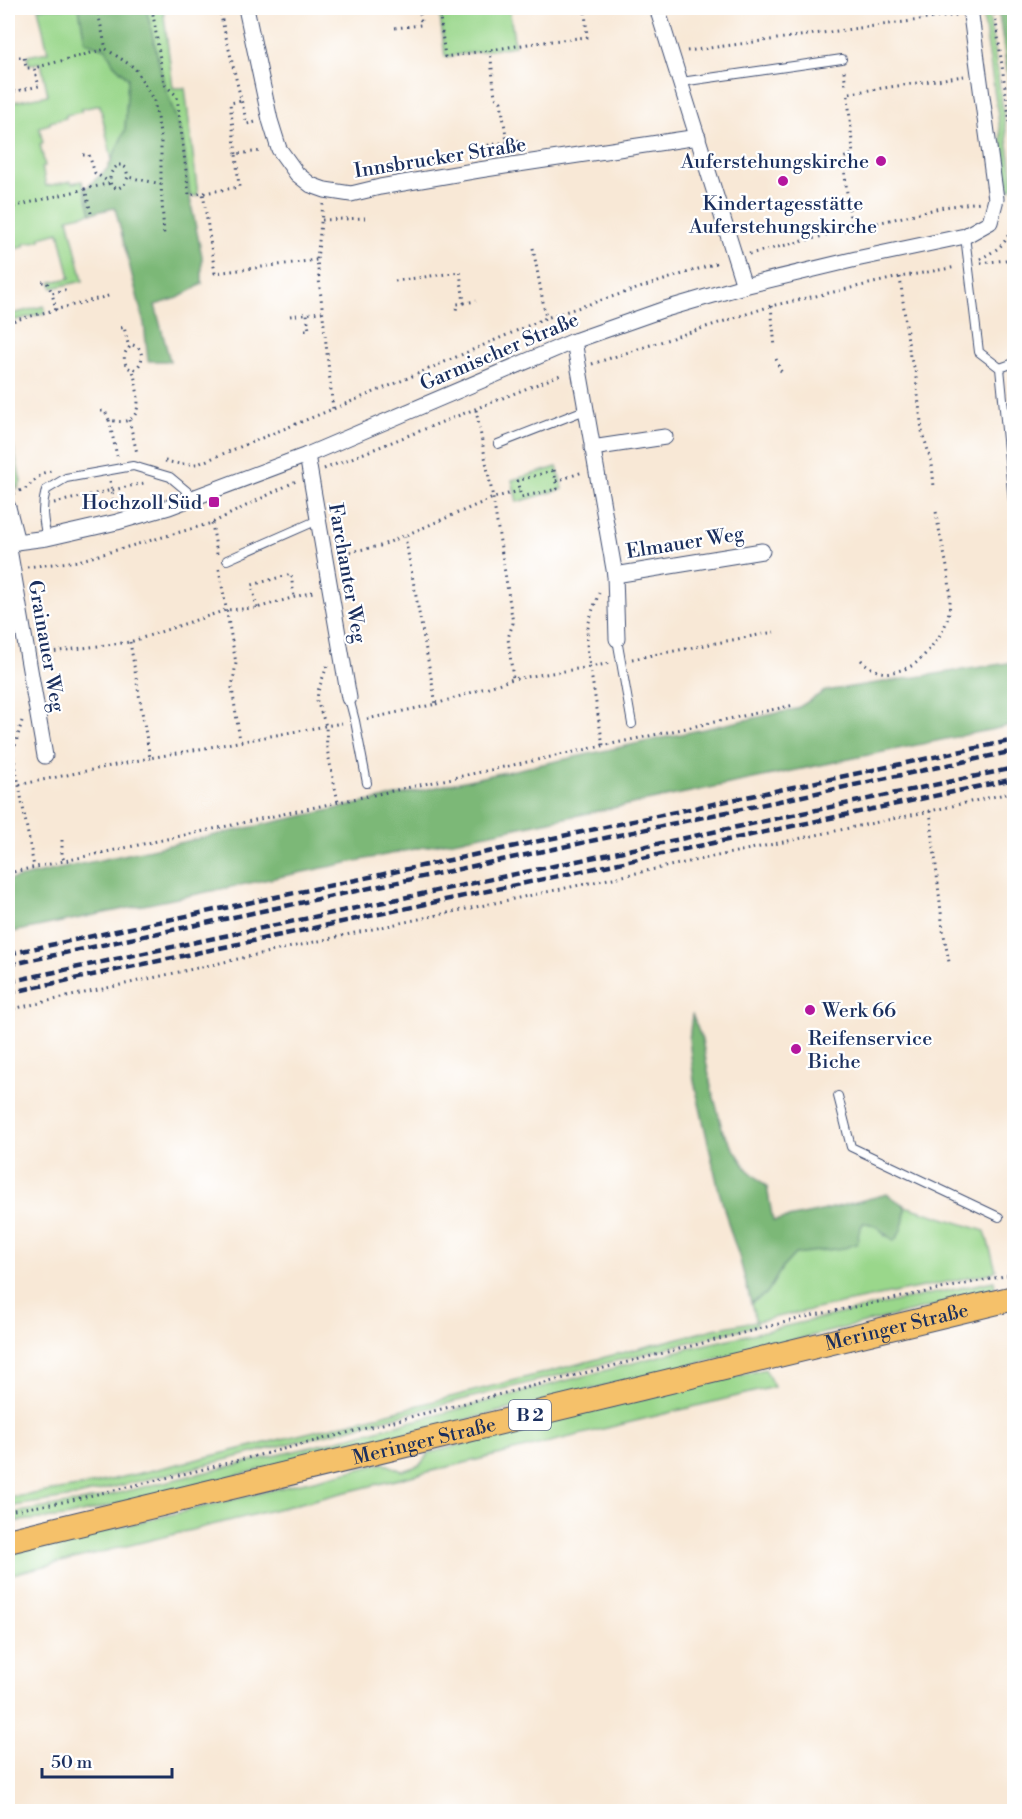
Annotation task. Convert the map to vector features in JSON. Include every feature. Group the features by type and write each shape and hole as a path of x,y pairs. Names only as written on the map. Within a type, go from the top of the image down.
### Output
{"main road":[{"name":"Meringer Straße","path":"8,1541 1014,1298"}],"street":[{"name":"Innsbrucker Straße","path":"246,8 270,120 279,149 297,174 311,185 325,190 351,194 479,170 698,137"},
{"path":"657,8 744,286"},
{"path":"970,11 996,199"},
{"name":"Garmischer Straße","path":"11,542 47,538 117,522 195,498 307,455 574,341 662,310 744,286 965,236 990,222 996,199"},
{"name":"Elmauer Weg","path":"574,341 615,575 617,639"},
{"path":"592,448 665,437"},
{"name":"Farchanter Weg","path":"307,455 349,698"},
{"name":"Grainauer Weg","path":"8,507 12,569 45,756"},
{"name":"Elmauer Weg","path":"615,575 762,551"}],"lane":[{"path":"681,82 842,60"},
{"path":"965,236 979,352 1000,368 1014,512"},
{"path":"1000,368 1014,363"},
{"path":"498,444 585,410"},
{"path":"47,538 42,502 46,490 66,478 133,465 170,477 195,498"},
{"path":"227,560 318,520"},
{"path":"617,639 632,724"},
{"path":"349,698 367,783"},
{"path":"838,1096 851,1147"},
{"path":"840,1143 999,1217"}],"path":[{"path":"97,8 106,49 135,68 154,101 161,139 164,236"},
{"path":"152,8 164,84 177,96 189,195 239,187 230,103 241,101"},
{"path":"219,8 247,124 270,120"},
{"path":"395,28 421,25 420,10 439,8 445,57 587,38 585,11"},
{"path":"920,8 921,20"},
{"path":"994,8 1014,152"},
{"path":"672,53 921,20 970,11"},
{"path":"440,17 478,12"},
{"path":"19,57 24,57 26,68 34,68 106,49"},
{"path":"490,50 495,97 501,102 507,142"},
{"path":"842,60 846,87"},
{"path":"8,93 39,86 34,68"},
{"path":"851,229 843,158 853,154 849,95 966,76"},
{"path":"476,147 520,140"},
{"path":"236,154 279,149"},
{"path":"82,155 89,155 95,173 111,183"},
{"path":"119,165 126,168 128,177 124,185 114,188 111,183 112,170 119,165"},
{"path":"128,177 161,184"},
{"path":"8,208 111,183"},
{"path":"85,189 91,213"},
{"path":"325,190 317,260 333,409"},
{"path":"202,193 215,273 317,260"},
{"path":"160,460 198,465 546,318 736,257 944,207 996,199"},
{"path":"322,220 365,218"},
{"path":"968,265 997,250 1008,238 1014,221"},
{"path":"533,248 546,318"},
{"path":"12,569 78,561 212,523 310,474 562,374 771,306 900,277 1014,259"},
{"path":"395,281 459,272 464,303"},
{"path":"900,277 910,357 915,369 922,431 932,464 934,487"},
{"path":"42,282 47,282 56,310"},
{"path":"52,293 69,289"},
{"path":"8,322 112,295"},
{"path":"456,310 457,304 476,301"},
{"path":"771,306 775,348"},
{"path":"305,330 309,330 305,314 322,312"},
{"path":"290,316 297,315"},
{"path":"121,328 123,327 129,348"},
{"path":"136,345 142,356 140,365 133,370 127,367 124,360 125,352 136,345"},
{"path":"776,359 782,374"},
{"path":"109,420 118,422 129,420 138,411 140,400 133,370"},
{"path":"562,374 565,384"},
{"path":"476,410 513,623 508,638 513,679"},
{"path":"101,411 105,411 109,420 117,456 127,455"},
{"path":"129,420 137,453 143,455"},
{"path":"556,481 596,468"},
{"path":"8,496 25,489 43,473 54,470"},
{"path":"109,470 122,548"},
{"path":"554,470 557,489 521,497 519,491 517,481 554,470"},
{"path":"56,503 149,482"},
{"path":"325,556 380,546 493,498 519,491"},
{"path":"861,660 880,673 894,673 913,666 937,640 947,621 950,604 949,576 936,511"},
{"path":"212,523 236,663 232,688 240,741"},
{"path":"405,537 436,704"},
{"path":"257,608 252,585 291,574 294,597"},
{"path":"600,584 600,592 589,619 586,635 603,745"},
{"path":"27,655 130,642 226,610 257,608 330,587"},
{"path":"8,787 436,704 513,679 590,667 774,632"},
{"path":"130,642 150,758"},
{"path":"8,873 794,705"},
{"path":"23,716 13,753 34,867"},
{"path":"326,726 327,749 338,802"},
{"path":"8,1010 72,994 650,869 930,812 1014,792"},
{"path":"930,812 949,962"},
{"path":"62,840 64,860"},
{"path":"8,1511 63,1502 200,1470 810,1316 1014,1274"}],"green space":[{"path":"38,8 79,8 86,42 106,49 113,63 128,78 125,130 112,160 100,105 81,109 81,112 66,115 66,118 39,127 43,143 40,144 45,166 42,167 46,186 82,181 91,213 68,218 83,281 52,288 51,282 70,278 59,232 40,237 41,240 24,244 24,247 9,250 8,253 8,103 48,95 41,63 29,64 27,56 48,52"},
{"path":"79,8 146,8 164,84 182,136 191,204 202,256 202,284 178,298 155,305 170,361 148,361 144,323 115,208 91,213 85,189 108,168 125,130 128,78 113,63 106,49 85,42"},
{"path":"146,8 163,8 173,88 185,88 198,196 190,196 182,136 164,84"},
{"path":"439,8 509,8 515,46 445,57"},
{"path":"982,8 988,8 1014,186 1009,190"},
{"path":"998,8 1014,8 1014,118"},
{"path":"44,306 45,313 8,322 8,315"},
{"path":"8,423 21,482 17,490 8,450"},
{"path":"557,467 563,489 517,502 512,480"},
{"path":"1014,662 1014,725 8,933 8,880 796,709 825,691"},
{"path":"692,1014 702,1040 723,1132 747,1169 767,1187 773,1221 887,1194 905,1206 903,1225 894,1241 876,1226 863,1223 857,1244 844,1248 795,1254 782,1268 767,1293 751,1303 719,1191 694,1081 689,1040"},
{"path":"905,1206 985,1231 996,1270 991,1273 757,1321 757,1325 205,1465 74,1497 8,1507 8,1498 84,1486 149,1471 373,1417 714,1329 756,1321 751,1303 767,1293 782,1268 795,1254 812,1251 859,1232 863,1223 876,1226 885,1236 904,1219"},
{"path":"994,1281 995,1287 988,1293 65,1517 8,1522 8,1514 85,1501 307,1448 694,1347"},
{"path":"765,1369 774,1387 8,1575 8,1554 384,1463 402,1471 420,1465 429,1453"}],"railway":[{"path":"8,954 1014,740"},
{"path":"8,965 1014,751"},
{"path":"8,982 1014,768"},
{"path":"8,993 1014,779"}],"place":[{"name":"Auferstehungskirche","path":"881,161"},
{"name":"Kindertagesstätte Auferstehungskirche","path":"783,181"},
{"name":"Hochzoll Süd","path":"214,502"},
{"name":"Werk 66","path":"810,1010"},
{"name":"Reifenservice Biche","path":"796,1049"}]}
